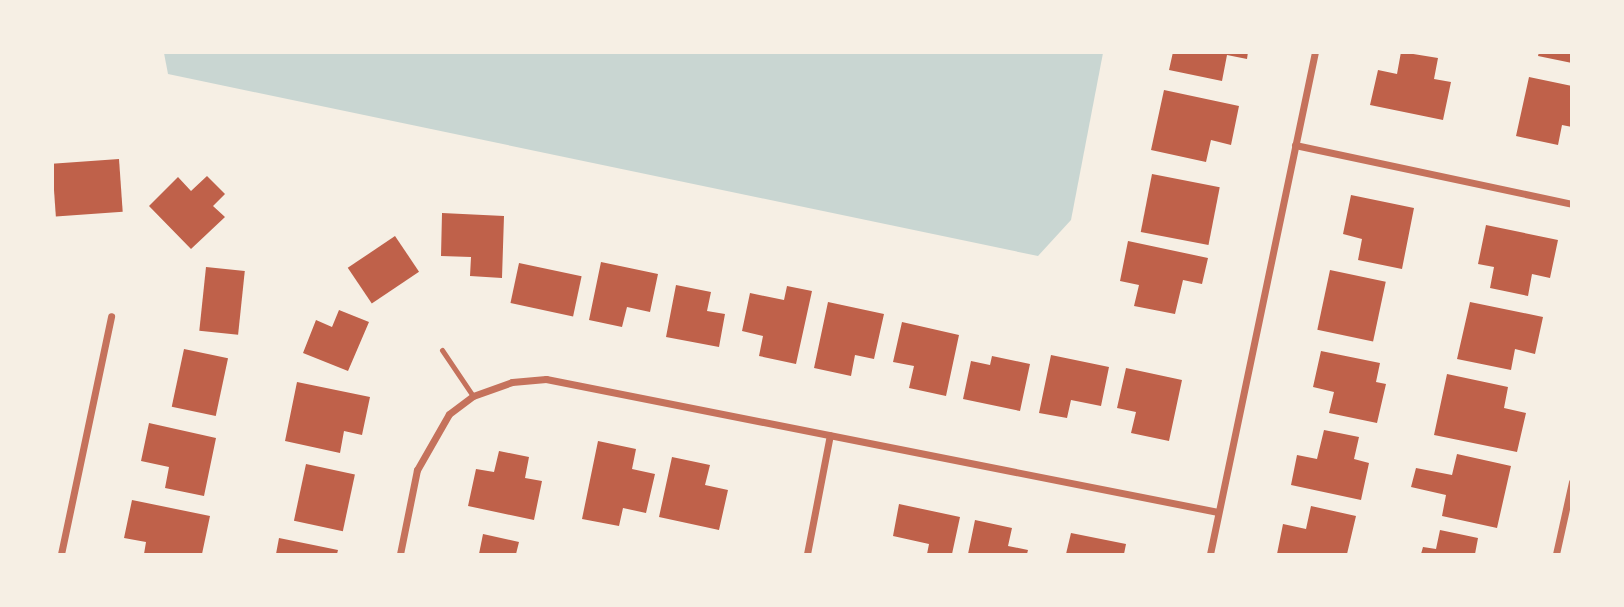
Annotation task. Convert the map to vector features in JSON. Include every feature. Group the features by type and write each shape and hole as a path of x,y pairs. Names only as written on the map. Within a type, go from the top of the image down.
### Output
{"street":[{"path":"1210,555 1315,52"},
{"path":"1295,145 1572,204"},
{"path":"61,555 111,316"},
{"path":"400,555 417,470 449,415 473,396 512,382 546,379 1218,512"},
{"path":"807,555 830,435"},
{"path":"1556,555 1572,482"}],"lane":[{"path":"442,350 473,396"}],"shaded area":[{"path":"164,52 1103,53 1071,220 1038,256 168,74"}],"building":[{"path":"1173,52 1248,52 1247,59 1227,55 1222,81 1169,70"},
{"path":"1401,52 1438,58 1434,79 1451,82 1443,120 1370,105 1378,70 1397,74"},
{"path":"1539,52 1572,52 1572,63 1538,56"},
{"path":"1529,77 1572,86 1572,127 1562,125 1558,145 1516,136"},
{"path":"1164,90 1239,106 1231,145 1211,140 1206,162 1151,150"},
{"path":"119,159 123,212 56,217 52,164"},
{"path":"1152,174 1220,187 1208,245 1141,232"},
{"path":"207,176 225,194 213,206 225,217 191,249 149,206 178,177 191,191"},
{"path":"1351,195 1414,208 1402,269 1358,260 1362,239 1343,234"},
{"path":"442,213 504,216 502,278 470,276 471,257 441,256"},
{"path":"1486,225 1558,240 1550,278 1532,274 1528,296 1490,288 1494,267 1478,264"},
{"path":"395,236 419,272 372,304 348,268"},
{"path":"1128,241 1208,258 1202,284 1183,280 1175,314 1134,306 1139,285 1120,281"},
{"path":"601,262 658,274 650,312 627,307 622,327 589,320"},
{"path":"519,263 582,276 573,316 510,303"},
{"path":"206,267 245,271 238,335 199,331"},
{"path":"1330,270 1386,282 1373,342 1317,330"},
{"path":"676,285 711,292 707,311 725,314 719,347 666,337"},
{"path":"787,286 812,291 796,364 759,356 763,336 742,331 750,293 784,300"},
{"path":"828,302 884,314 874,359 855,355 851,376 814,368"},
{"path":"1470,302 1543,317 1535,354 1515,349 1511,370 1457,359"},
{"path":"339,310 369,322 348,371 303,353 316,320 332,327"},
{"path":"902,322 959,335 946,396 909,388 914,366 893,362"},
{"path":"184,349 228,358 216,416 172,407"},
{"path":"1321,351 1380,363 1376,382 1386,384 1377,423 1329,413 1334,392 1313,387"},
{"path":"1051,355 1109,367 1101,406 1071,400 1067,418 1039,413"},
{"path":"992,356 1030,364 1020,411 963,399 971,361 990,365"},
{"path":"1126,368 1182,380 1169,441 1131,433 1136,412 1117,408"},
{"path":"1447,374 1508,387 1504,408 1526,413 1517,452 1434,435"},
{"path":"297,382 370,397 362,435 344,431 340,453 285,441"},
{"path":"149,423 216,438 204,496 165,488 169,467 141,461"},
{"path":"1324,430 1359,437 1354,459 1369,463 1361,500 1291,485 1297,455 1317,459"},
{"path":"598,441 636,449 632,469 655,474 646,513 623,508 619,526 582,519"},
{"path":"499,451 529,457 525,478 542,481 534,520 468,506 476,469 494,472"},
{"path":"1457,454 1511,466 1497,528 1442,516 1446,495 1411,487 1416,468 1452,475"},
{"path":"672,457 710,465 705,485 728,490 719,530 659,517"},
{"path":"306,464 355,474 343,531 294,521"},
{"path":"132,500 210,516 202,554 144,554 146,542 124,538"},
{"path":"899,504 960,517 952,554 927,554 929,544 893,536"},
{"path":"1311,506 1356,516 1347,554 1277,554 1283,524 1306,529"},
{"path":"975,520 1012,528 1008,546 1028,550 1027,554 968,554"},
{"path":"1440,530 1478,538 1475,554 1421,554 1423,547 1436,549"},
{"path":"1071,533 1126,544 1124,554 1066,554"},
{"path":"483,534 519,542 516,554 479,554"},
{"path":"279,538 338,550 337,554 276,554"}]}
